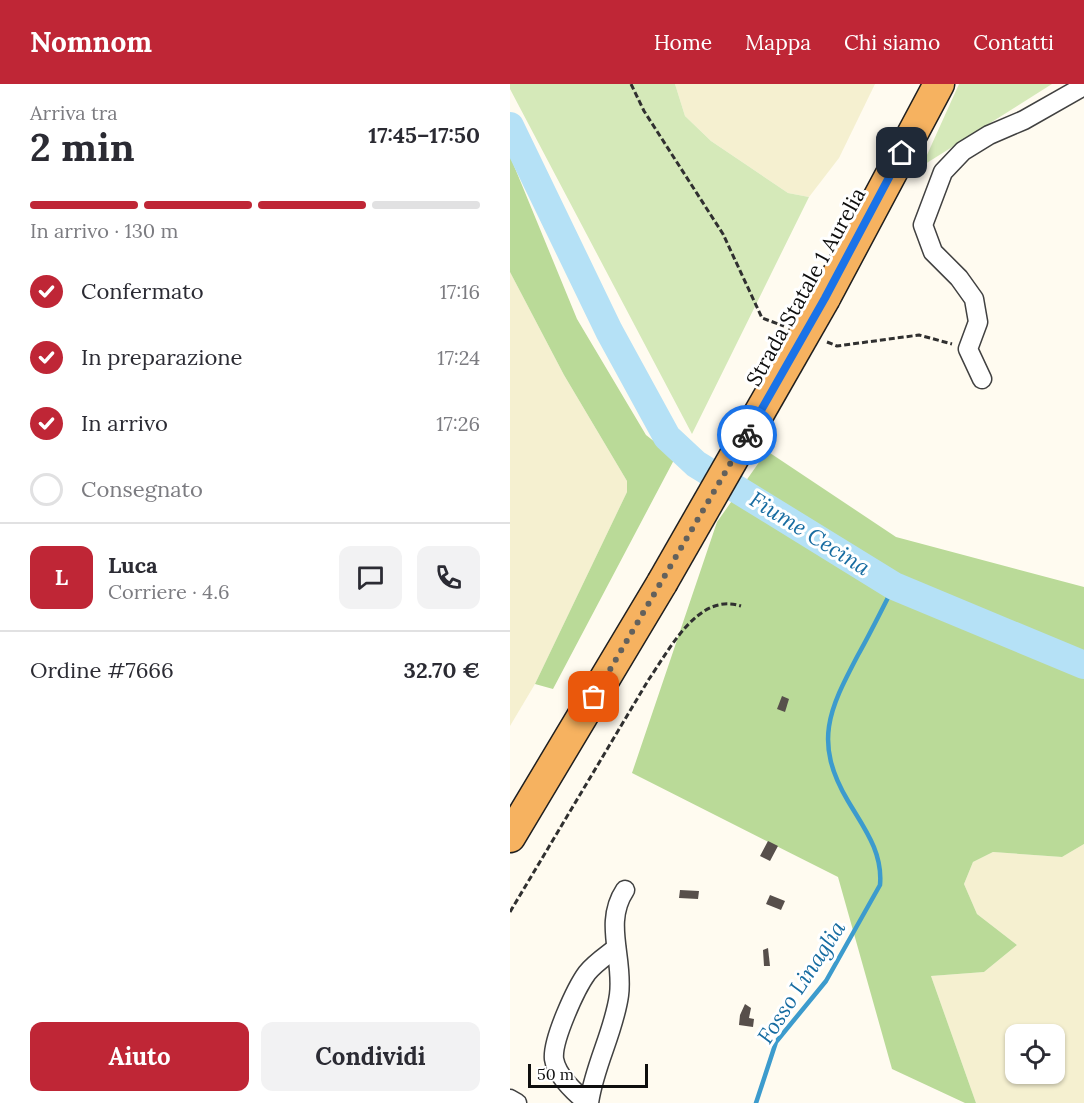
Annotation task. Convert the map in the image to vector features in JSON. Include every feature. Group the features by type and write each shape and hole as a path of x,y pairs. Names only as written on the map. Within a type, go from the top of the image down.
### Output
{"highway":[{"name":"Strada Statale 1 Aurelia","path":"816,293 915,84"},
{"name":"Strada Statale 1 Aurelia","path":"510,837 653,578 939,84"},
{"name":"Strada Statale 1 Aurelia","path":"510,798 653,578"}],"street":[{"path":"981,379 968,349 978,322 974,299 959,278 933,252 923,225 943,172 963,151 988,135 1024,120 1084,86"},
{"path":"616,948 597,962 580,984 555,1045 556,1065 578,1095 588,1103 619,993 615,910 625,890"},
{"path":"510,1099 517,1103"}],"path":[{"path":"631,84 644,111 723,234 762,318 794,330"},
{"path":"826,342 837,346 919,335 968,349"},
{"path":"510,912 649,679 670,648 703,611 716,604 730,602 741,606"}],"shaded area":[{"path":"675,84 875,84 839,158 809,197 788,193 711,141 685,116"},
{"path":"510,272 564,375 627,481 627,492 535,684 510,726"},
{"path":"1084,844 1084,1103 976,1103 931,976 984,972 1017,945 977,914 964,884 973,862 993,852 1062,857"}],"green space":[{"path":"510,84 675,84 685,116 711,141 788,193 809,197 692,434 510,89"},
{"path":"959,84 1052,84 922,166"},
{"path":"510,156 577,319 646,435 675,458 553,689 535,684 627,492 627,481 564,375 510,272"},
{"path":"767,451 896,537 1084,587 1084,844 1062,857 993,852 973,862 964,884 977,914 1017,945 984,972 931,976 976,1103 965,1103 892,1069 838,877 632,773 717,522"}],"building":[{"path":"782,696 789,699 785,712 777,709"},
{"path":"768,841 778,846 770,861 760,856"},
{"path":"680,890 699,891 698,899 679,898"},
{"path":"770,895 785,901 781,910 766,904"},
{"path":"768,948 770,966 764,966 763,950"},
{"path":"745,1004 751,1008 749,1018 754,1019 753,1027 739,1025"}],"waterway":[{"name":"Fiume Cecina","path":"510,126 609,331 667,437 696,464 894,586 1084,665"},
{"name":"Fosso Linaglia","path":"756,1103 776,1042 826,981 880,885 879,862 875,851 837,780 828,743 829,726 839,693 894,586"}],"way so far":[{"path":"594,697 747,435"}],"route":[{"path":"747,435 825,298 902,153"}]}
